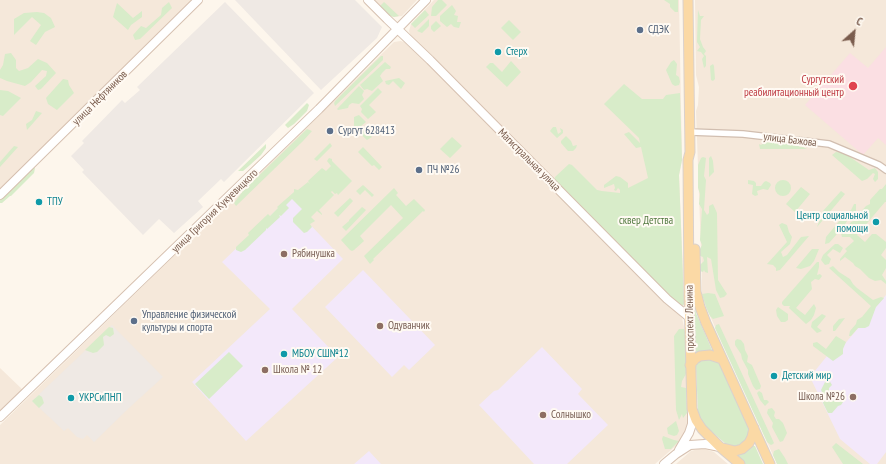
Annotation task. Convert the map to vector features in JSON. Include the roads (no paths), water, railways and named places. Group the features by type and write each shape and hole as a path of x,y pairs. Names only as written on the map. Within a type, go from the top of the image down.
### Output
{"main road":[{"name":"проспект Ленина","path":"688,0 690,132 690,152 688,160 690,365 692,409 696,420 702,429 740,464"},
{"name":"проспект Ленина","path":"690,152 693,160 696,292 702,313 770,464"},
{"path":"690,365 700,356 710,355 722,359"},
{"path":"720,447 728,451 742,449 749,443 754,428"}],"street":[{"name":"улица Нефтяников","path":"0,195 198,0"},
{"name":"Магистральная улица","path":"368,0 667,299 690,318"},
{"name":"улица Григория Кукуевицкого","path":"0,417 323,106 426,0"},
{"name":"улица Бажова","path":"690,132 743,134 829,144 879,165 886,170"},
{"path":"676,454 689,433 692,424 692,409"},
{"path":"664,464 690,445 705,444 720,447"}],"place":[{"name":"СДЭК","path":"640,30"},
{"name":"Стерх","path":"498,52"},
{"name":"Сургутский реабилитационный центр","path":"853,86"},
{"name":"Сургут 628413","path":"330,131"},
{"name":"ПЧ №26","path":"419,170"},
{"name":"ТПУ","path":"39,202"},
{"name":"Центр социальной помощи","path":"876,222"},
{"name":"Рябинушка","path":"284,254"},
{"name":"Управление физической культуры и спорта","path":"134,321"},
{"name":"Одуванчик","path":"380,326"},
{"name":"МБОУ СШ№12","path":"284,354"},
{"name":"Школа № 12","path":"265,370"},
{"name":"Детский мир","path":"774,376"},
{"name":"Школа №26","path":"853,397"},
{"name":"УКРСиПНП","path":"71,398"},
{"name":"Солнышко","path":"543,415"}],"park label":[{"name":"сквер Детства","path":"646,221"}]}
